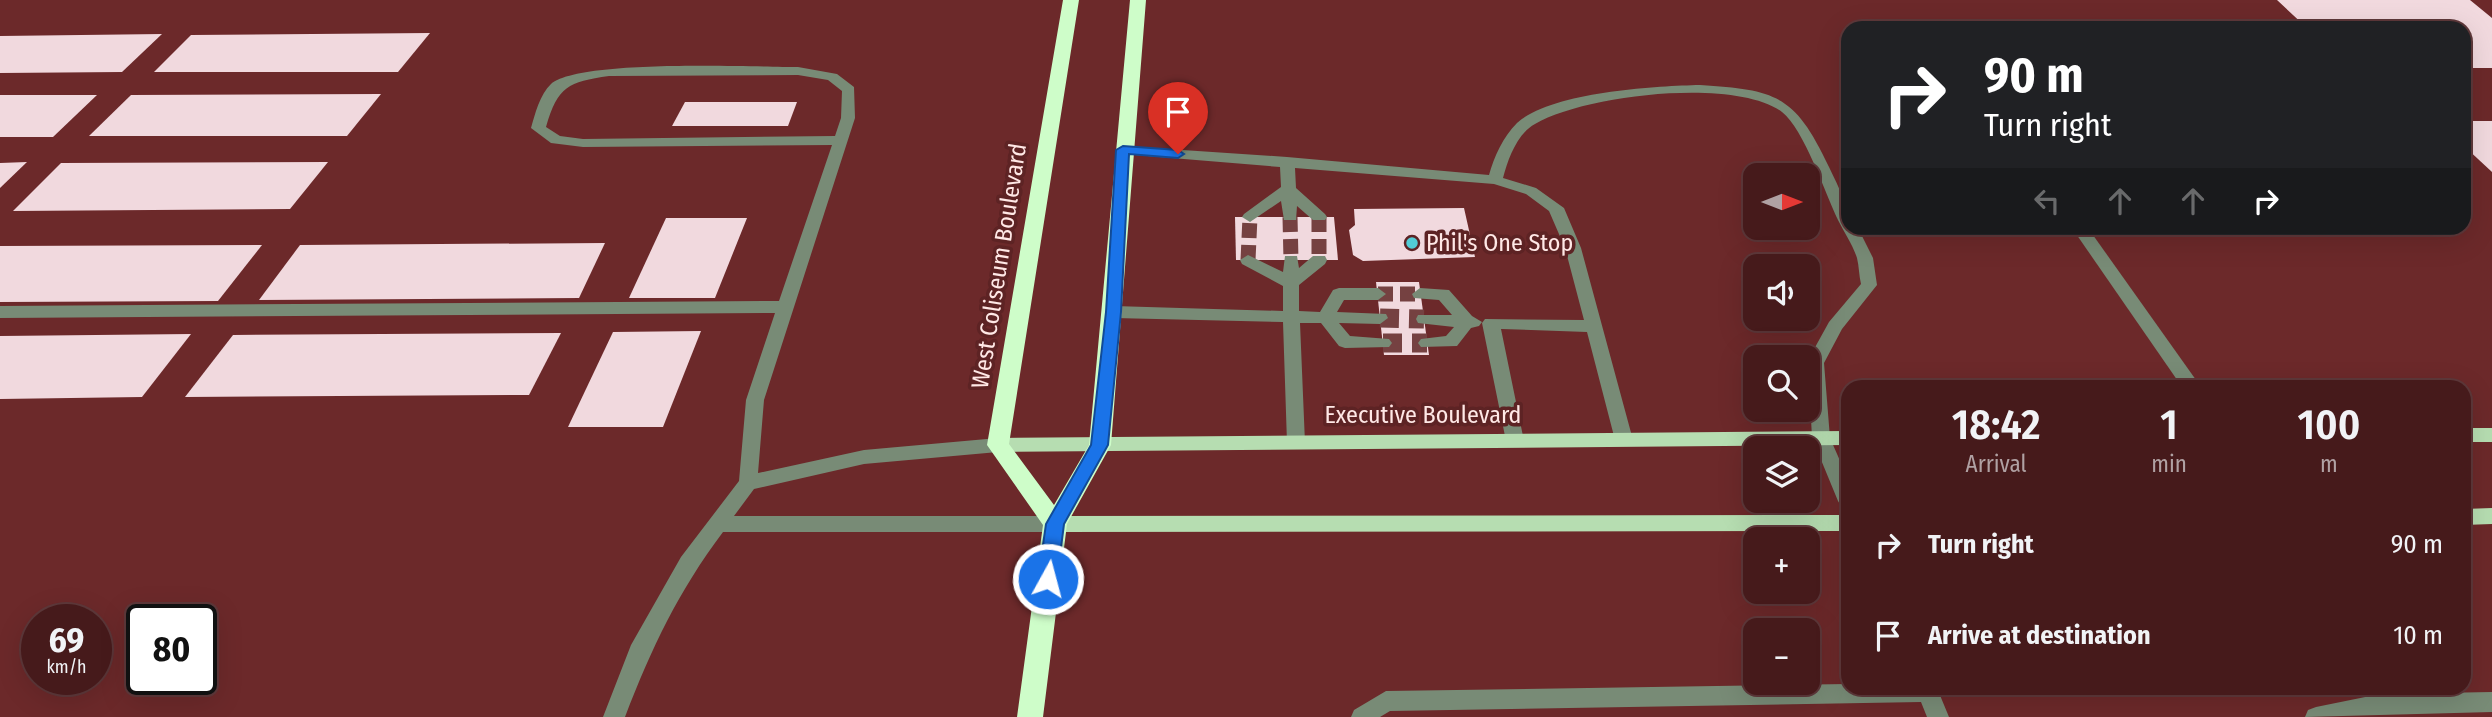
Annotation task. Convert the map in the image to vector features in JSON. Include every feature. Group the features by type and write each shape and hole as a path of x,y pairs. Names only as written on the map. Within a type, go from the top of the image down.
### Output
{"highway":[{"name":"West Coliseum Boulevard","path":"998,445 1071,0"},
{"path":"1030,717 1055,524 1100,445 1114,312 1123,150 1138,0"},
{"path":"998,445 1055,524"}],"main road":[{"path":"2471,435 2492,435"},
{"name":"Executive Boulevard","path":"998,445 1841,438"},
{"path":"2471,517 2492,516"},
{"path":"1055,524 1841,523"}],"street":[{"path":"614,717 642,645 688,564 748,483 755,400 784,307 841,140 848,118 849,90 832,77 798,71 609,72 576,76 556,87 545,105 538,128 556,140 583,143 841,140"},
{"path":"1494,180 1499,160 1527,122 1575,102 1636,93 1716,89 1757,93 1788,110 1803,133 1841,210"},
{"path":"1123,150 1287,161 1494,180 1531,191 1556,208 1573,248 1624,440"},
{"path":"1287,161 1290,217"},
{"path":"1288,189 1319,217"},
{"path":"1250,217 1288,189"},
{"path":"1841,485 1821,438 1815,363 1835,326 1868,285 1865,258 1854,235"},
{"path":"2085,235 2187,380"},
{"path":"1248,260 1291,283"},
{"path":"1291,260 1296,443"},
{"path":"1291,283 1319,260"},
{"path":"1420,294 1443,295 1467,321"},
{"path":"1325,317 1339,295 1378,295"},
{"path":"0,312 784,307"},
{"path":"1114,312 1380,318"},
{"path":"1325,317 1345,342 1383,343"},
{"path":"1424,319 1594,326"},
{"path":"1427,343 1451,342 1467,321"},
{"path":"1491,323 1515,441"},
{"path":"748,483 864,457 998,445"},
{"path":"718,524 1055,524"},
{"path":"1362,717 1386,701 1841,692"},
{"path":"1929,695 1938,717"},
{"path":"2316,717 2380,704 2492,702"}],"shaded area":[{"path":"0,0 2492,0 2492,717 0,717"}],"building":[{"path":"2277,0 2470,0 2492,18 2492,68 2471,68 2471,21 2300,21"},
{"path":"430,33 398,72 154,72 191,35"},
{"path":"162,34 122,72 0,73 0,36"},
{"path":"381,94 347,136 89,136 131,95"},
{"path":"0,95 97,95 53,137 0,137"},
{"path":"685,102 797,102 788,126 672,126"},
{"path":"2471,121 2492,121 2492,172 2471,152"},
{"path":"27,162 0,188 0,163"},
{"path":"328,162 290,209 13,211 61,163"},
{"name":"Phil's One Stop","path":"1464,208 1475,257 1363,261 1353,255 1349,230 1355,225 1354,209"},
{"path":"1235,217 1334,217 1338,260 1236,260"},
{"path":"666,218 747,218 715,298 629,298"},
{"path":"605,243 579,298 259,300 300,245"},
{"path":"262,245 218,301 0,302 0,246"},
{"path":"1376,282 1419,282 1429,355 1384,355"},
{"path":"701,331 663,427 568,427 613,332"},
{"path":"561,333 529,395 185,397 233,335"},
{"path":"191,334 142,397 0,399 0,336"}],"tunnel":[{"path":"1248,260 1250,217"},
{"path":"1290,217 1291,260"},
{"path":"1319,217 1319,260"},
{"path":"1378,294 1420,294"},
{"path":"1380,318 1424,319"},
{"path":"1383,343 1427,343"}],"place":[{"name":"Phil's One Stop","path":"1412,243"}],"route":[{"path":"1048,579 1055,524 1100,445 1114,312 1123,150 1178,154"}]}
